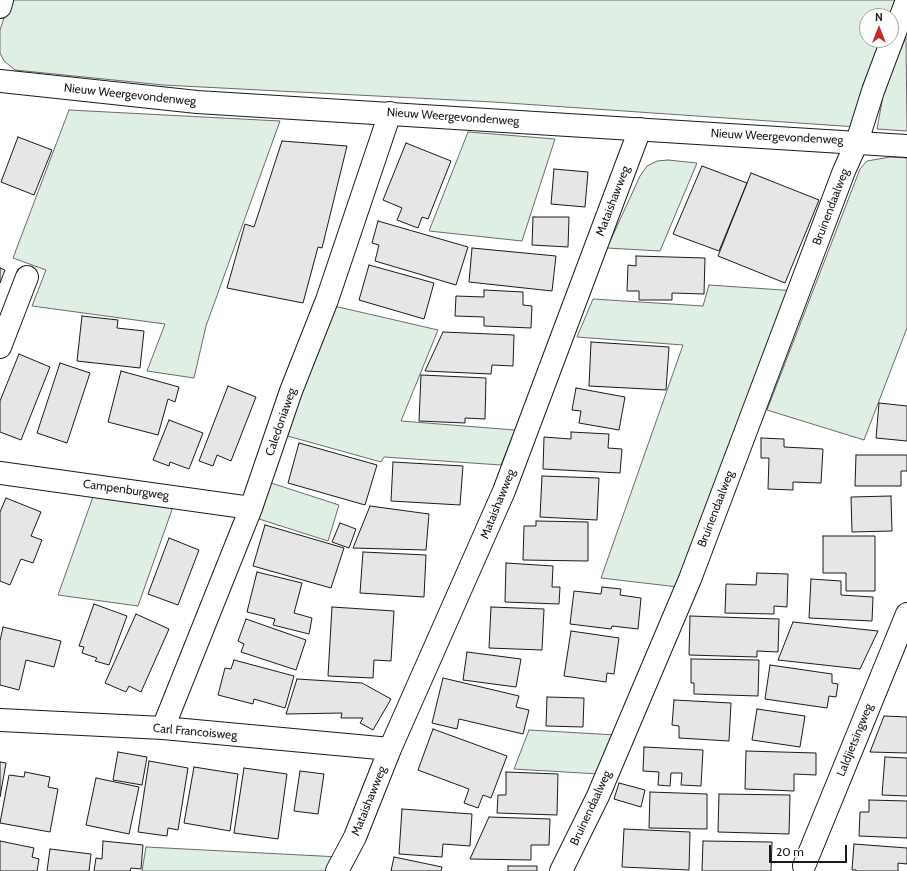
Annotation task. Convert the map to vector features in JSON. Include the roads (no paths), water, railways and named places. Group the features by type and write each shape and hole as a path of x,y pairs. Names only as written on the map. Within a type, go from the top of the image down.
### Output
{"street":[{"path":"0,7 2,0"},
{"name":"Bruinendaalweg","path":"561,871 598,796 690,579 844,171 857,142 873,91 907,0"},
{"name":"Nieuw Weergevondenweg","path":"0,81 196,102 907,146"},
{"name":"Caledoniaweg","path":"163,728 251,508 291,391 327,300 390,113"},
{"name":"Mataishawweg","path":"337,871 355,837 390,749 504,491 640,129"},
{"path":"0,347 27,277"},
{"name":"Campenburgweg","path":"0,473 251,508"},
{"name":"Laldjietsingweg","path":"804,866 907,614"},
{"name":"Carl Francoisweg","path":"0,720 163,728 390,749"}]}
